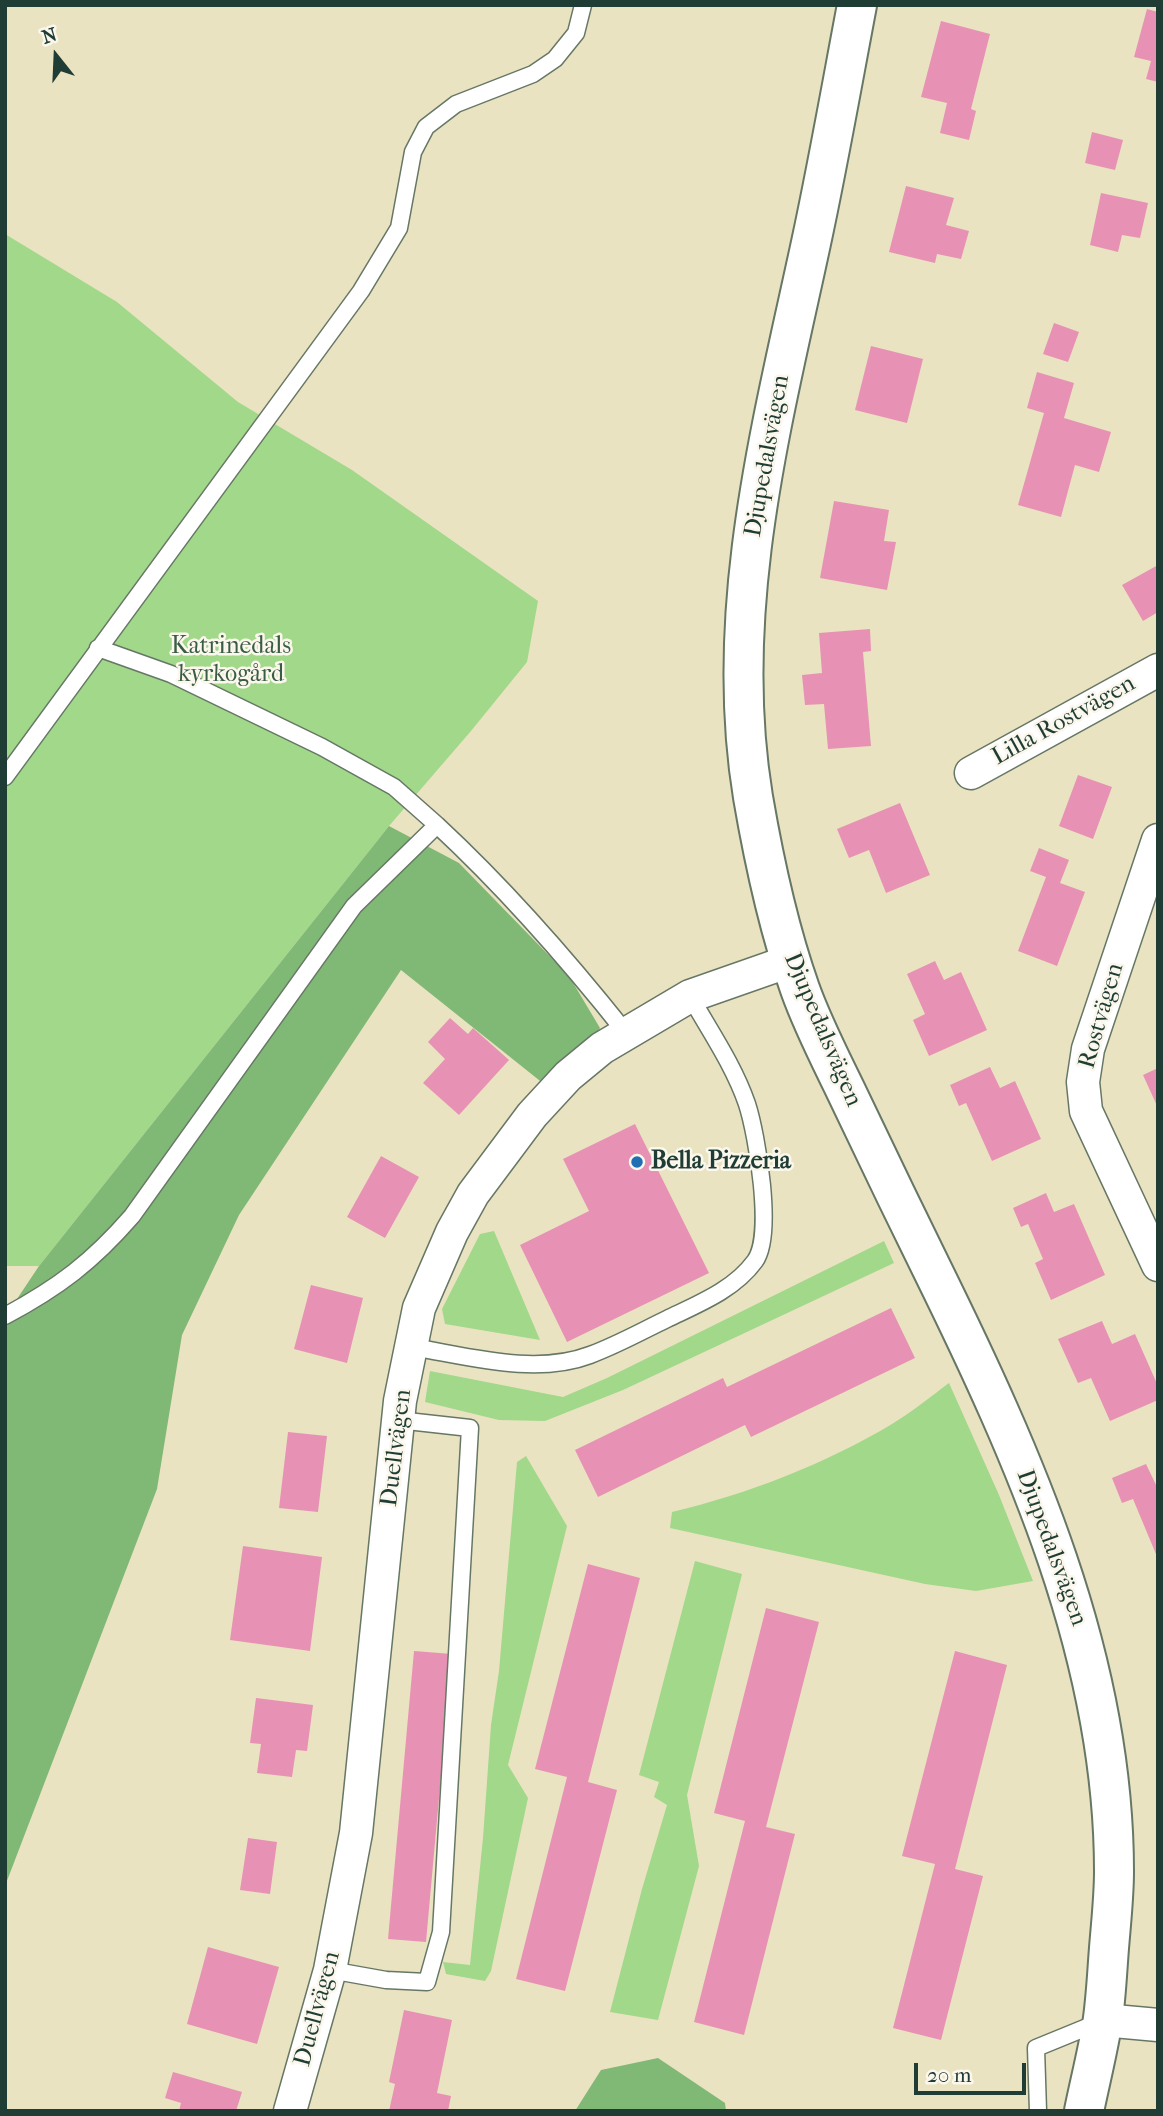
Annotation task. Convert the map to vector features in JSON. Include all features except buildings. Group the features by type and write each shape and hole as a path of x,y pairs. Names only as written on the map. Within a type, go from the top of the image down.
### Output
{"street":[{"name":"Djupedalsvägen","path":"858,5 779,387 755,520 744,611 745,713 752,793 790,961 802,995 947,1299 1029,1481 1077,1618 1098,1706 1111,1802 1114,1873 1103,2020 1084,2111"},
{"name":"Lilla Rostvägen","path":"971,773 1158,670"},
{"name":"Rostvägen","path":"1158,840 1088,1049 1083,1082 1086,1111 1158,1265"},
{"name":"Duellvägen","path":"290,2111 330,1970 356,1833 398,1420 419,1308 452,1232 473,1194 531,1115 568,1076 602,1048 690,996 790,961"},
{"path":"1103,2020 1158,2025"}],"lane":[{"path":"5,777 361,291 399,228 413,152 426,127 456,104 533,74 555,59 576,33 583,5"},
{"path":"98,648 171,674 322,747 394,787 466,852 581,976 626,1033"},
{"path":"5,1316 72,1275 103,1249 132,1216 354,906 437,825"},
{"path":"412,1347 520,1364 550,1363 589,1356 723,1291 756,1259 765,1221 759,1163 747,1105 730,1067 690,996"},
{"path":"330,1970 386,1980 428,1982 441,1932 470,1428 398,1420"},
{"path":"1038,2111 1037,2048 1103,2020"}],"green space":[{"name":"Katrinedals kyrkogård","path":"5,234 117,302 238,402 352,470 538,601 527,662 389,826 39,1266 5,1266"},
{"path":"389,826 459,863 569,976 600,1028 559,1096 401,970 239,1215 182,1335 157,1489 5,1886 5,1317 39,1266"},
{"path":"494,1231 540,1340 445,1324 442,1309 480,1234"},
{"path":"884,1241 894,1263 623,1390 545,1421 499,1420 425,1402 430,1371 563,1397 607,1378"},
{"path":"949,1383 999,1495 1033,1581 976,1591 925,1584 670,1528 672,1512 757,1487 813,1465 866,1439"},
{"path":"526,1456 567,1526 508,1765 528,1798 491,1971 485,1981 446,1974 443,1962 470,1965 517,1462"},
{"path":"695,1561 742,1574 687,1795 699,1866 658,2020 610,2012 667,1805 654,1797 659,1782 639,1775"},
{"path":"658,2058 725,2103 726,2111 575,2111 601,2070"}],"place":[{"name":"Bella Pizzeria","path":"637,1162"}]}
